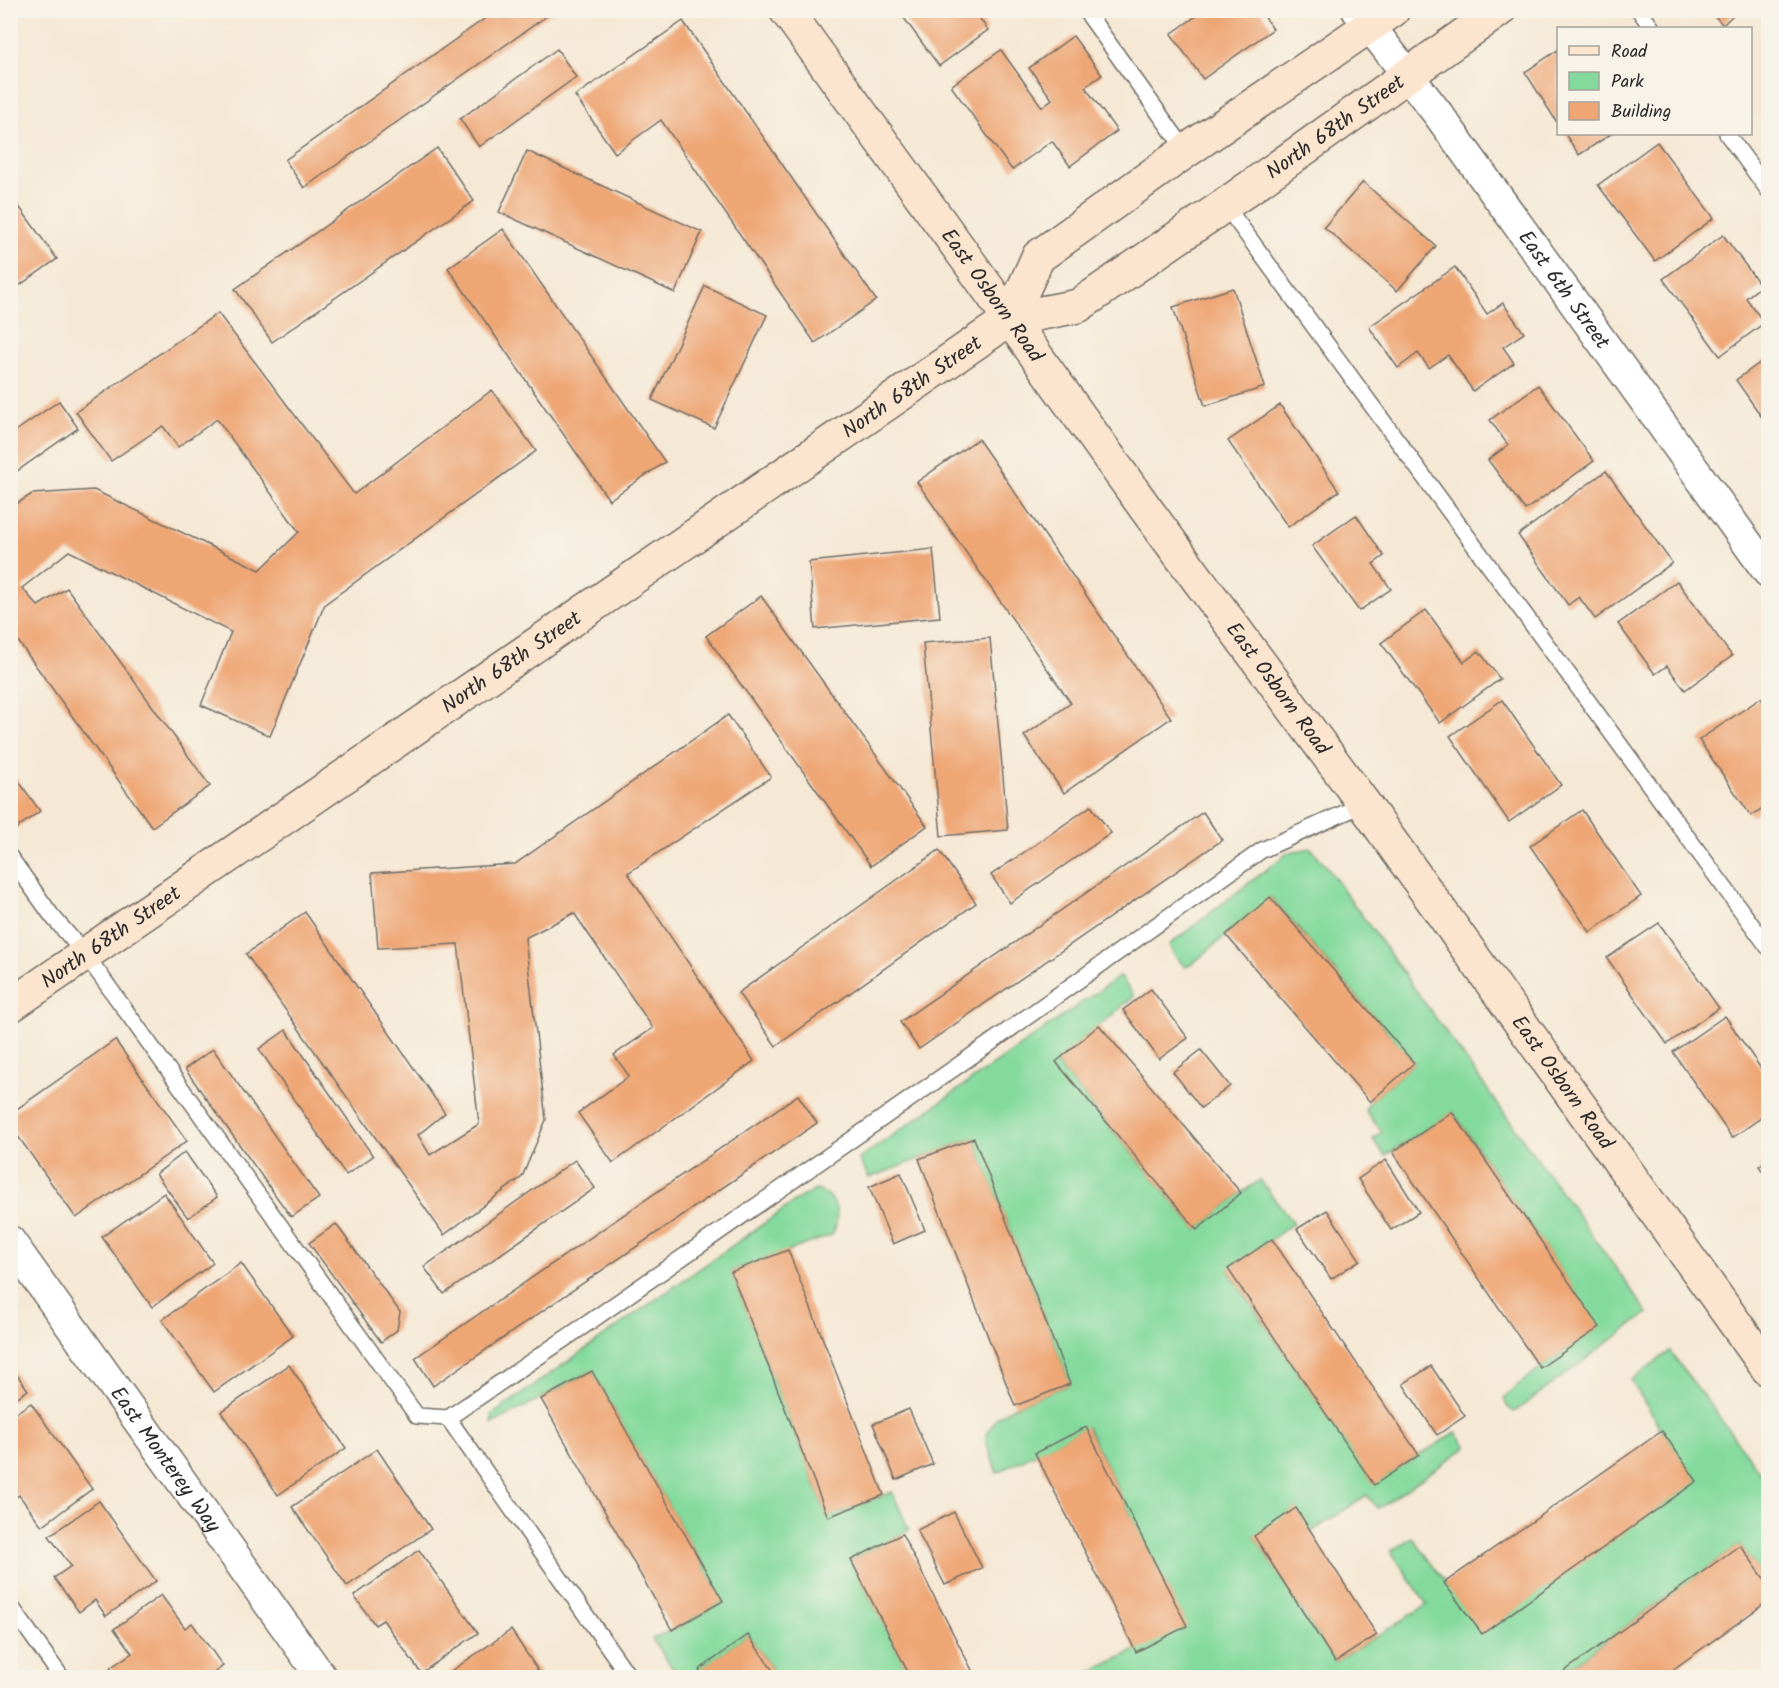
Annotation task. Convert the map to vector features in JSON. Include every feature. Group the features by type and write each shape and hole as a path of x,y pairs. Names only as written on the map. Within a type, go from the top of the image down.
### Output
{"main road":[{"name":"East Osborn Road","path":"786,10 1153,518 1364,804 1768,1369"},
{"name":"North 68th Street","path":"10,1006 1010,319 1078,306 1226,205 1499,10"},
{"path":"1010,319 1038,257 1373,16"}],"street":[{"name":"East 6th Street","path":"1373,16 1408,76 1438,114 1768,572"},
{"name":"East Monterey Way","path":"10,1241 322,1677"}],"lane":[{"path":"1085,10 1185,151"},
{"path":"1639,10 1651,27"},
{"path":"1728,135 1768,190"},
{"path":"1226,205 1768,947"},
{"path":"10,857 52,916 85,954 417,1416 448,1418 980,1050 1262,850 1364,804"},
{"path":"448,1418 630,1677"},
{"path":"10,1605 62,1677"}],"green space":[{"path":"1311,848 1327,867 1648,1313 1514,1412 1507,1406 1504,1398 1508,1393 1599,1327 1453,1112 1385,1156 1373,1139 1382,1132 1365,1110 1370,1102 1414,1063 1271,897 1192,964 1185,967 1169,945 1289,852"},
{"path":"1120,976 1134,996 1056,1063 1197,1230 1260,1180 1293,1223 1228,1270 1374,1484 1456,1432 1467,1447 1378,1509 1367,1495 1311,1532 1254,1536 1335,1662 1427,1605 1391,1551 1412,1537 1482,1633 1696,1481 1631,1380 1670,1351 1768,1483 1768,1584 1740,1545 1555,1677 1086,1677 1086,1674 1186,1626 1087,1427 997,1473 985,1438 997,1417 1015,1406 1070,1384 974,1138 869,1178 859,1159"},
{"path":"816,1190 829,1197 836,1208 835,1228 832,1235 731,1272 828,1517 892,1492 909,1530 851,1560 911,1677 778,1677 748,1635 690,1677 679,1677 652,1639 723,1601 592,1371 492,1424 492,1415 803,1196"}],"building":[{"path":"497,10 555,10 304,188 285,160"},
{"path":"898,10 974,10 988,30 939,66"},
{"path":"1197,10 1260,10 1273,29 1203,79 1171,34 1199,14"},
{"path":"1709,10 1738,10 1723,25"},
{"path":"1760,10 1768,10 1768,19"},
{"path":"683,21 876,300 815,343 661,120 615,153 575,96"},
{"path":"1073,36 1102,75 1085,87 1117,131 1070,166 1052,141 1012,170 951,86 1001,50 1042,107 1052,99 1029,68"},
{"path":"557,49 576,77 479,147 460,119"},
{"path":"1557,51 1557,122 1525,72"},
{"path":"1566,135 1609,135 1579,155"},
{"path":"1657,142 1714,218 1655,261 1598,185"},
{"path":"437,148 474,201 272,342 235,289"},
{"path":"527,151 702,232 675,293 499,212"},
{"path":"1363,182 1436,246 1397,291 1324,227"},
{"path":"10,194 57,259 10,292"},
{"path":"503,229 665,462 609,500 448,268"},
{"path":"1723,235 1761,286 1746,298 1764,323 1720,356 1663,279"},
{"path":"1455,267 1487,314 1503,303 1524,333 1503,347 1514,363 1473,391 1448,355 1429,368 1418,353 1398,368 1369,327"},
{"path":"705,286 767,315 714,428 652,400"},
{"path":"1233,288 1265,387 1205,406 1173,307"},
{"path":"218,313 354,494 492,390 536,451 325,604 270,736 201,705 231,632 69,551 22,588 38,606 67,588 210,786 152,827 10,630 10,508 32,494 94,490 260,570 299,532 217,419 178,447 163,426 111,461 76,412"},
{"path":"1768,357 1768,426 1736,380"},
{"path":"1538,385 1594,461 1525,510 1488,460 1508,445 1490,420"},
{"path":"59,401 78,428 10,476 10,435"},
{"path":"1280,405 1339,491 1288,527 1228,441"},
{"path":"978,439 1171,718 1064,793 1024,736 1071,703 917,482"},
{"path":"1606,471 1672,563 1595,619 1579,597 1568,605 1518,535"},
{"path":"1356,515 1384,556 1373,564 1391,589 1359,611 1312,546"},
{"path":"933,549 940,617 815,629 809,562"},
{"path":"1677,581 1732,656 1685,690 1667,666 1655,674 1618,624"},
{"path":"761,596 927,826 871,866 706,636"},
{"path":"1426,610 1464,662 1479,651 1500,679 1440,723 1381,643"},
{"path":"990,638 1008,830 941,836 923,643"},
{"path":"1761,698 1768,709 1768,804 1751,816 1699,740"},
{"path":"1502,700 1561,785 1509,822 1450,736"},
{"path":"728,715 771,777 628,873 754,1061 613,1163 578,1113 629,1076 614,1055 653,1028 574,913 525,938 546,1120 522,1177 444,1235 246,954 305,912 445,1113 418,1135 430,1155 479,1124 458,944 378,948 372,873 515,864"},
{"path":"10,769 40,811 14,830 10,826"},
{"path":"1091,806 1111,833 1010,903 991,875"},
{"path":"1582,810 1641,896 1590,932 1530,846"},
{"path":"1203,812 1222,840 919,1049 900,1022"},
{"path":"939,850 976,903 776,1046 738,993"},
{"path":"1270,897 1414,1063 1370,1102 1226,935"},
{"path":"1659,923 1719,1008 1667,1044 1607,958"},
{"path":"1151,989 1188,1038 1159,1059 1123,1010"},
{"path":"1725,1016 1768,1079 1768,1113 1732,1138 1673,1052"},
{"path":"1099,1025 1241,1193 1197,1230 1056,1062"},
{"path":"286,1030 373,1156 346,1175 259,1049"},
{"path":"115,1040 187,1141 76,1218 10,1125 10,1114"},
{"path":"213,1049 319,1198 291,1217 185,1069"},
{"path":"1201,1050 1230,1086 1201,1108 1173,1072"},
{"path":"798,1095 817,1123 433,1386 415,1358"},
{"path":"1452,1112 1600,1327 1540,1368 1393,1152"},
{"path":"974,1138 1070,1384 1015,1406 919,1159"},
{"path":"185,1152 217,1197 188,1218 156,1174"},
{"path":"1768,1159 1768,1179 1759,1166"},
{"path":"575,1160 595,1188 444,1294 424,1267"},
{"path":"1386,1160 1419,1212 1391,1230 1358,1179"},
{"path":"901,1173 925,1230 893,1244 869,1187"},
{"path":"164,1193 213,1263 152,1307 102,1237"},
{"path":"1327,1210 1360,1260 1331,1279 1297,1229"},
{"path":"336,1224 400,1312 397,1330 381,1342 309,1243"},
{"path":"1272,1239 1419,1455 1374,1485 1228,1269"},
{"path":"788,1250 884,1495 828,1517 731,1272"},
{"path":"241,1263 293,1336 214,1392 162,1320"},
{"path":"10,1365 28,1390 10,1402"},
{"path":"289,1365 346,1448 278,1495 221,1412"},
{"path":"1431,1366 1465,1416 1437,1435 1403,1384"},
{"path":"592,1371 723,1601 672,1630 541,1399"},
{"path":"31,1403 92,1489 42,1526 19,1495 10,1502 10,1417"},
{"path":"909,1409 933,1464 896,1480 873,1424"},
{"path":"1086,1427 1187,1626 1136,1652 1035,1453"},
{"path":"1662,1431 1697,1481 1482,1634 1444,1583"},
{"path":"377,1449 431,1529 347,1586 292,1507"},
{"path":"99,1501 156,1581 106,1616 95,1600 79,1612 54,1578 71,1566 49,1536"},
{"path":"1296,1508 1377,1635 1335,1662 1254,1536"},
{"path":"954,1512 982,1568 945,1585 917,1530"},
{"path":"902,1534 976,1678 911,1678 851,1560"},
{"path":"1740,1545 1768,1584 1768,1601 1661,1678 1555,1678"},
{"path":"419,1550 478,1633 421,1673 383,1620 375,1625 354,1596"},
{"path":"161,1595 185,1628 192,1623 223,1666 207,1678 117,1678 110,1668 132,1653 114,1629"},
{"path":"511,1630 543,1678 441,1678"},
{"path":"748,1635 778,1678 704,1678 699,1670"}]}
